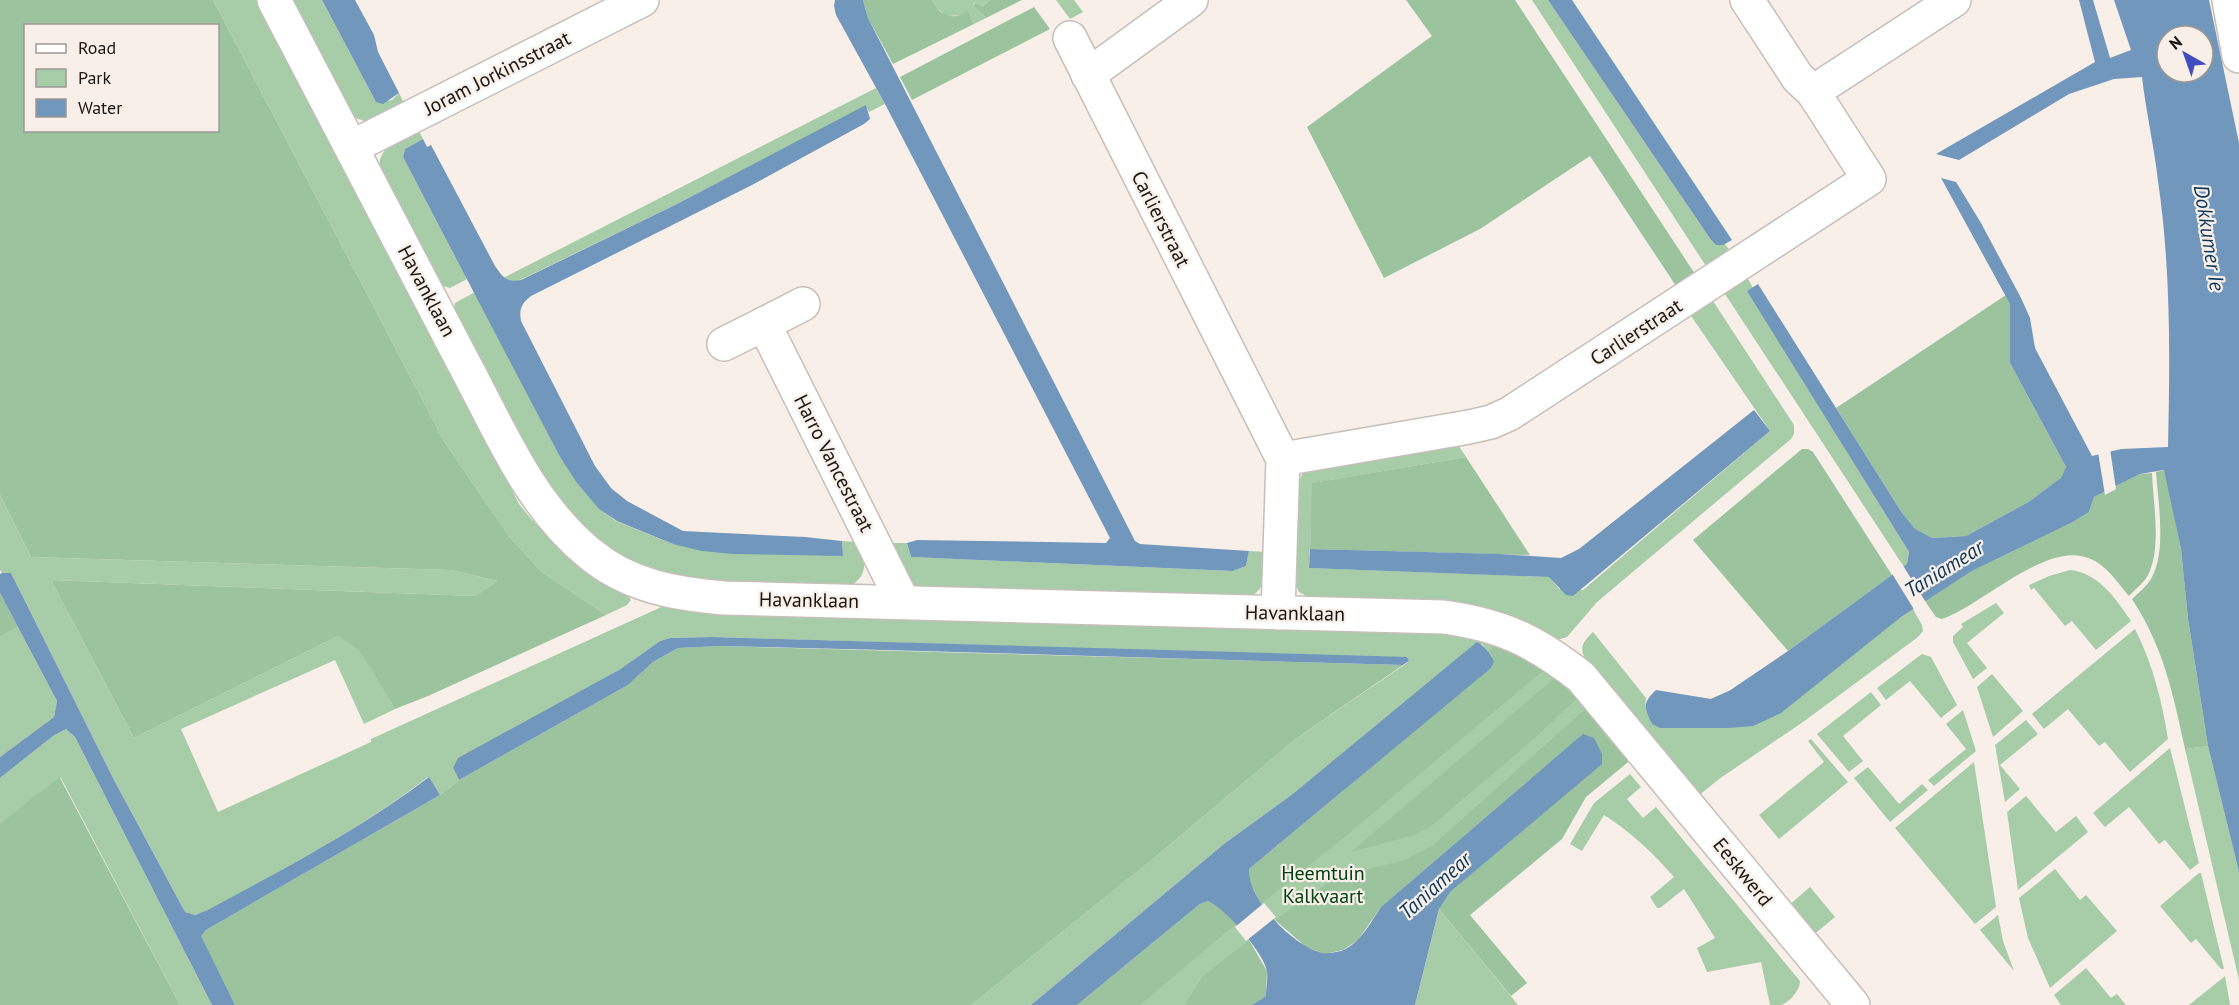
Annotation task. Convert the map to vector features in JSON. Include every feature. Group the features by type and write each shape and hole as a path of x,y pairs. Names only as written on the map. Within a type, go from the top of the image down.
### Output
{"street":[{"name":"Havanklaan","path":"274,0 433,305 530,484 554,520 591,555 612,569 666,591 724,598 1444,617 1479,621 1534,644 1581,677 1634,738"},
{"name":"Joram Jorkinsstraat","path":"352,147 642,0"},
{"path":"1088,75 1191,0"},
{"name":"Carlierstraat","path":"1283,459 1469,427 1491,422 1509,414 1869,179 1813,92 1798,78 1747,0"},
{"path":"1813,92 1954,0"},
{"path":"2229,0 2239,56"},
{"name":"Carlierstraat","path":"1070,38 1283,459 1278,613"},
{"path":"724,344 803,304"},
{"name":"Harro Vancestraat","path":"764,324 903,602"},
{"name":"Eeskwerd","path":"1634,738 1842,1001"}],"green space":[{"path":"0,0 213,0 445,443 512,540 543,573 606,615 395,709 359,650 338,636 134,738 51,580 475,596 497,581 451,570 31,557 0,495"},
{"path":"213,0 260,0 519,504 544,533 568,554 627,593 631,600 627,605 606,615 543,573 512,540 445,443"},
{"path":"288,0 322,0 376,102 392,100 399,93 405,105 367,122 353,117"},
{"path":"863,0 932,0 942,13 947,15 956,16 967,12 974,24 893,64 868,18"},
{"path":"932,0 990,0 983,6 974,3 973,6 986,18 974,24 970,15 946,16"},
{"path":"990,0 1022,0 986,18 973,6 975,3 983,6"},
{"path":"1056,0 1074,0 1083,12 1070,19"},
{"path":"1406,0 1515,0 1697,277 1678,289 1590,156 1480,229 1384,278 1307,127 1432,36"},
{"path":"1532,0 1548,0 1711,240 1716,245 1725,244 1732,254 1708,269"},
{"path":"1034,7 1050,29 912,100 900,77"},
{"path":"876,88 885,104 869,112 866,106 677,204 520,280 512,282 503,278"},
{"path":"418,129 423,139 405,149 403,157 467,279 450,288 439,285 379,170 382,155 386,149 397,140"},
{"path":"1746,275 1753,288 1748,291 1909,552 1907,564 1904,567 1723,291"},
{"path":"475,292 560,457 599,509 616,521 673,544 843,556 842,541 859,542 864,562 860,578 848,587 695,583 635,565 590,535 555,497 453,315 455,303"},
{"path":"2006,295 2010,304 2010,363 2066,467 2061,479 2030,501 1966,536 1932,538 1914,529 1902,513 1836,408"},
{"path":"1711,298 1794,425 1794,434 1791,439 1597,602 1567,637 1550,638 1310,598 1299,592 1294,581 1297,485 1303,473 1309,469 1457,443 1466,457 1313,483 1309,568 1550,577 1559,589 1583,590 1770,431 1689,313"},
{"path":"1802,449 1813,452 1892,575 1788,651 1693,540"},
{"path":"1466,457 1530,555 1310,549 1312,483"},
{"path":"2165,470 2181,549 2188,619 2208,746 2185,749 2160,653 2132,599 2149,582 2156,568 2160,527 2156,472"},
{"path":"2152,473 2156,525 2155,552 2148,575 2129,596 2100,564 2088,558 2071,555 2034,566 1958,612 1942,619 1936,617 1925,601 1972,571 2073,522 2089,512 2094,497 2140,474"},
{"path":"0,495 31,557 451,570 497,581 475,596 51,580 134,738 338,636 359,649 395,709 364,724 335,660 181,729 218,812 371,742 371,739 668,604 1432,629 1490,639 1558,675 1601,719 1381,907 1275,920 1261,904 1248,878 1492,656 1482,644 1294,793 1224,844 1031,1005 971,1005 1148,863 1297,738 1407,663 1409,661 1407,658 712,637 670,638 660,641 619,670 453,768 459,780 440,795 428,777 376,814 321,848 208,911 194,915 185,912 114,780 11,573 2,573 0,570"},
{"path":"887,543 907,543 911,557 1233,571 1246,566 1249,551 1267,552 1264,581 1253,595 918,589 913,586"},
{"path":"2070,570 2090,576 2106,588 2131,621 2096,650 2072,621 2065,626 2029,585"},
{"path":"0,593 18,627 0,637"},
{"path":"1996,603 2004,613 1967,643 1987,668 1973,679 1953,642 1953,636 1963,627 1961,624"},
{"path":"1913,609 1922,625 1923,631 1918,637 1697,797 1591,667 1582,649 1585,641 1593,632 1646,698 1646,709 1652,724 1901,617"},
{"path":"18,627 57,701 54,717 0,757 0,637"},
{"path":"2135,629 2156,683 2168,739 2130,772 2105,742 2099,746 2068,709 2044,729 2032,714"},
{"path":"1500,643 1544,668 1543,671 1261,904 1248,878 1249,869 1491,668 1492,656 1488,652"},
{"path":"721,646 1403,665 1297,738 1148,863 971,1005 235,1005 200,936 206,930 440,795 459,780 628,685 653,662 678,648"},
{"path":"1922,654 1931,657 1957,705 1941,718 1910,681 1886,700 1877,688"},
{"path":"1992,674 2023,711 1993,737 1977,687"},
{"path":"1558,675 1581,695 1528,744 1429,828 1412,836 1351,852"},
{"path":"1871,692 1881,705 1843,736 1863,761 1849,772 1817,734"},
{"path":"1590,705 1633,758 1586,797 1562,839 1470,915 1527,983 1511,996 1439,909 1443,900 1531,778 1381,907 1358,940 1343,950 1324,954 1306,947 1275,920 1336,877 1405,860 1433,845"},
{"path":"1963,710 1976,751 1934,786 1928,780 1966,749 1946,724"},
{"path":"2026,720 2038,734 2000,765 2020,789 2005,802 1995,745"},
{"path":"66,729 75,737 212,1005 180,1005 61,778 0,823 0,778 53,736"},
{"path":"1811,739 1848,782 1779,839 1759,815 1824,762 1808,741"},
{"path":"2208,746 2239,872 2239,980 2185,749"},
{"path":"2170,748 2199,863 2190,870 2165,840 2159,844 2129,807 2105,827 2093,813"},
{"path":"1974,762 1996,907 1975,924 1895,828"},
{"path":"1868,767 1899,804 1922,784 1928,790 1890,822 1854,778"},
{"path":"1630,774 1641,787 1627,799 1643,818 1656,807 1800,981 1796,992 1788,1001 1781,1005 1770,1005 1761,962 1707,972 1697,948 1715,938 1684,889 1657,908 1650,897 1674,877 1623,828 1604,815 1582,851 1570,844 1594,803"},
{"path":"60,777 180,1005 0,1005 0,823"},
{"path":"2026,796 2056,832 2076,816 2088,832 2018,890 2007,812"},
{"path":"2055,869 2080,900 2086,895 2117,931 2050,988 2028,938 2019,898"},
{"path":"2201,873 2224,969 2221,969 2196,939 2191,943 2160,906"},
{"path":"1810,887 1835,917 1812,936 1788,906"},
{"path":"1208,901 1216,904 1236,924 1140,1005 1077,1005 1200,904"},
{"name":"Heemtuin Kalkvaart","path":"1216,904 1249,940 1252,1005 1077,1005"},
{"path":"1439,909 1518,1005 1415,1005"},
{"path":"1998,915 2003,941 2014,971 1980,930"},
{"path":"1249,940 1267,971 1266,996 1252,1005 1185,1005 1203,976"},
{"path":"2086,968 2111,998 2117,994 2126,1005 2061,1005 2054,995"},
{"path":"2224,977 2230,1005 2189,1005"}],"water":[{"path":"322,0 355,0 374,35 378,52 399,93 383,104 376,102"},
{"path":"835,0 863,0 868,18 1135,541 1140,544 1249,551 1246,566 1233,571 911,557 907,543 917,540 1106,543 1110,538 885,104 836,15"},
{"path":"1548,0 1572,0 1732,240 1723,245 1716,245 1711,240"},
{"path":"2079,0 2093,0 2110,58 2131,50 2114,0 2209,0 2214,24 2155,24 2155,84 2215,84 2215,29 2239,143 2239,872 2208,746 2188,619 2181,549 2164,470 2140,474 2094,497 2089,512 2073,522 1972,571 1901,617 1781,713 1753,726 1660,728 1652,724 1646,710 1646,702 1656,690 1711,699 1729,691 1907,564 1909,552 1747,291 1758,284 1902,513 1915,529 1932,538 1966,536 2030,501 2061,478 2066,467 2010,363 2010,304 1941,178 1956,182 1981,223 2030,318 2035,348 2092,456 2121,449 2168,447 2169,347 2165,247 2142,77 2114,79 2069,94 1959,160 1936,154 2095,62"},
{"path":"866,105 870,119 864,124 752,185 531,296 523,304 520,313 521,321 595,466 611,488 627,501 683,531 842,541 843,556 733,554 702,551 673,544 617,521 599,509 577,483 560,457 403,157 405,149 423,139 427,147 431,145 495,266 505,278 516,281 677,204"},
{"path":"1754,410 1770,431 1573,596 1566,595 1549,577 1309,568 1310,549 1500,554 1561,558 1579,549"},
{"path":"11,573 114,780 185,912 195,915 208,910 293,864 376,814 429,777 440,795 206,930 201,936 235,1005 212,1005 75,737 66,729 53,736 0,778 0,757 54,717 57,701 0,593 0,574"},
{"path":"712,637 1407,657 1409,661 1403,665 721,646 678,648 653,662 628,685 459,780 453,768 458,758 619,670 660,641 670,638"},
{"name":"Taniamear","path":"1477,642 1491,656 1494,662 1491,668 1249,869 1250,881 1256,894 1274,920 1286,932 1298,942 1322,953 1341,951 1359,938 1381,907 1583,734 1594,738 1602,754 1602,764 1450,892 1439,909 1415,1005 1252,1005 1266,996 1265,964 1243,932 1208,901 1200,904 1077,1005 1031,1005 1224,844 1294,793"}],"pier":[{"path":"2110,449 2116,489 2105,495 2098,452"},
{"path":"1902,564 1927,604 1915,611 1891,572"},
{"path":"1264,903 1276,917 1246,941 1235,927"}],"water label":[{"name":"Dokkumer Ie","path":"2209,238"}]}
